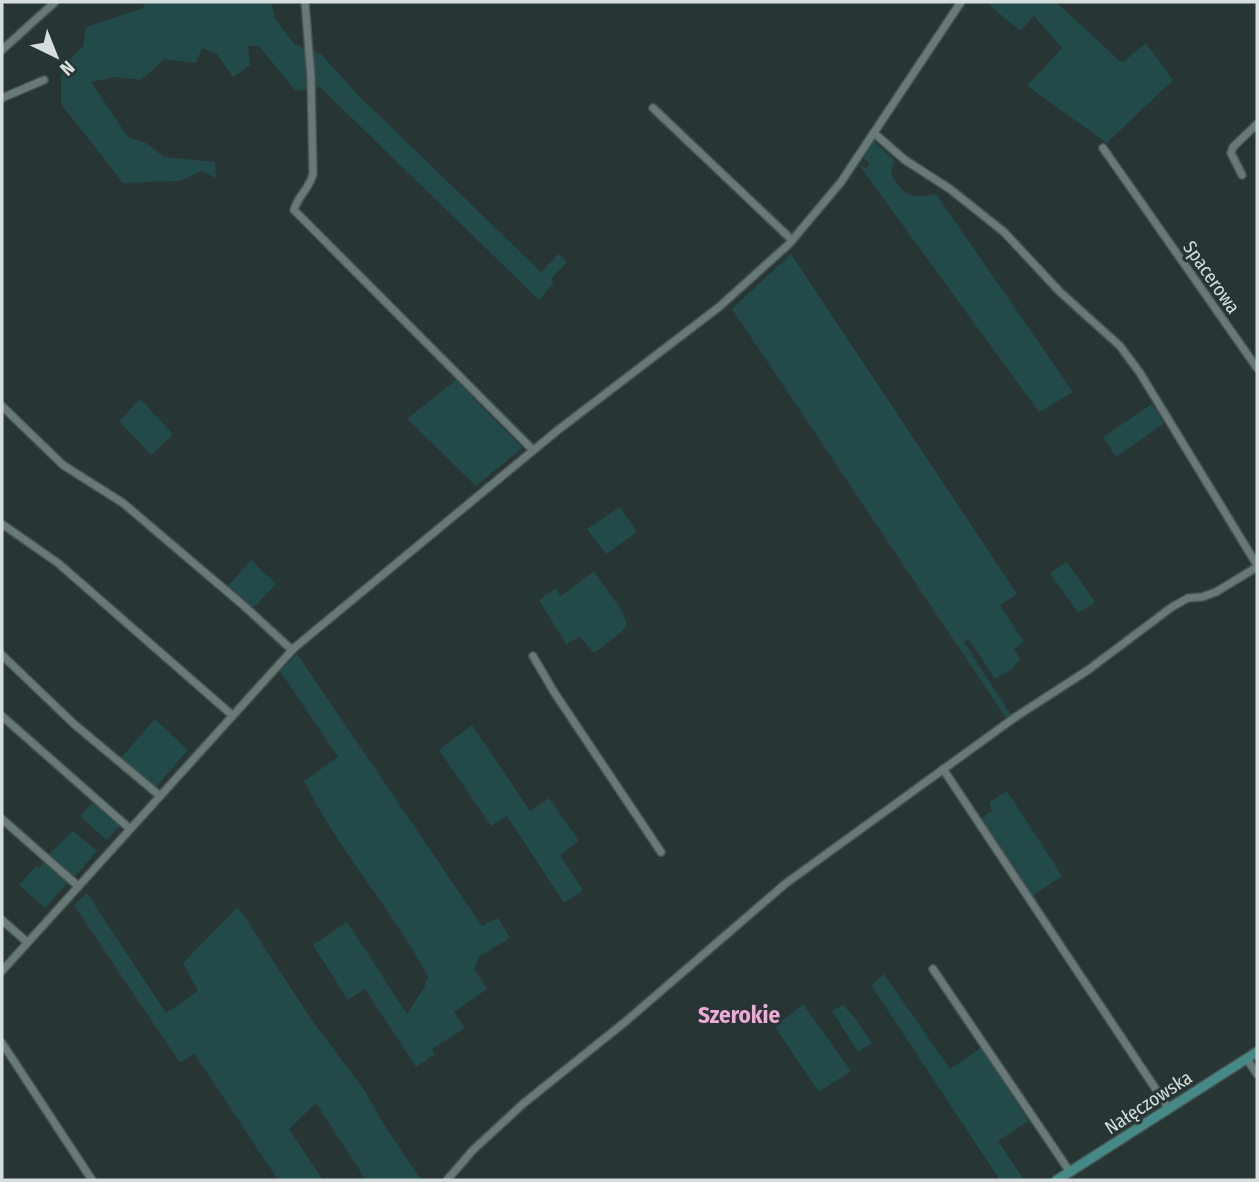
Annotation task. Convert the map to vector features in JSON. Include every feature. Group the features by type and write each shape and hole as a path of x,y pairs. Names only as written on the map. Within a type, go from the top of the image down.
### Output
{"main road":[{"name":"Nałęczowska","path":"1057,1180 1257,1052"}],"street":[{"path":"2,50 55,2"},
{"path":"305,2 311,78 313,174 312,181 295,204 294,210 533,450"},
{"path":"2,971 292,650 533,450 701,321 756,275 792,240 828,200 961,2"},
{"path":"2,98 44,80"},
{"path":"653,108 792,240"},
{"path":"1242,175 1231,153 1233,147 1257,124"},
{"path":"447,1180 473,1150 524,1104 625,1022 765,900 943,769 1014,718 1065,686 1172,607 1188,598 1216,592 1257,566 1148,386 1123,350 1056,289 1004,232 950,189 905,160 874,133"},
{"name":"Spacerowa","path":"1103,148 1257,368"},
{"path":"2,406 63,465 123,503 292,650"},
{"path":"2,523 58,564 232,715"},
{"path":"2,655 74,724 159,795"},
{"path":"533,656 554,692 661,852"},
{"path":"2,716 129,828"},
{"path":"943,769 1169,1109"},
{"path":"2,819 78,886"},
{"path":"2,920 27,942"},
{"path":"933,969 1070,1172"},
{"path":"2,1043 92,1180"},
{"path":"1247,1059 1257,1074"}],"shaded area":[{"path":"144,2 271,2 275,18 294,44 321,54 358,95 541,272 559,254 567,262 551,279 554,283 539,300 320,87 296,91 259,46 248,46 250,65 233,77 217,54 202,48 196,63 165,59 141,80 114,77 91,82 128,137 146,143 164,157 215,162 216,178 201,171 180,181 123,183 61,104 61,76 64,66 83,46 86,27 143,8"},
{"path":"986,2 1056,2 1122,63 1146,43 1173,80 1107,143 1027,86 1062,48 1034,16 1020,31"},
{"path":"874,141 894,160 891,174 900,187 914,195 936,194 1073,392 1039,412 859,165 867,168 869,163 863,158"},
{"path":"791,254 1017,594 1000,605 1024,642 1014,649 1020,659 1012,669 995,679 969,639 964,642 1011,715 1006,718 732,309"},
{"path":"456,380 522,448 476,486 407,419"},
{"path":"140,399 173,434 151,455 119,421"},
{"path":"1152,404 1163,424 1116,457 1103,437"},
{"path":"620,507 637,532 606,554 587,529"},
{"path":"251,560 276,584 253,608 228,586"},
{"path":"1067,562 1095,602 1078,613 1050,573"},
{"path":"594,571 622,611 627,625 594,653 580,637 566,644 539,600 555,588 561,596"},
{"path":"297,654 482,926 498,918 510,938 480,956 474,969 487,989 454,1012 465,1028 432,1049 435,1054 416,1067 365,989 348,1000 313,945 347,922 407,1014 428,977 398,927 333,831 304,781 338,757 280,671"},
{"path":"155,719 188,750 154,789 120,759"},
{"path":"472,725 530,811 549,798 579,841 560,855 583,890 564,903 507,816 491,826 439,750"},
{"path":"1007,791 1062,876 1032,896 980,819 992,811 989,802"},
{"path":"94,800 121,824 107,840 80,816"},
{"path":"73,831 97,851 74,877 49,854"},
{"path":"45,861 69,881 45,908 19,885 36,866 39,868"},
{"path":"87,893 166,1013 198,991 183,963 238,907 311,1019 365,1091 421,1180 366,1180 316,1103 289,1129 323,1180 278,1180 194,1053 180,1063 74,905"},
{"path":"884,974 950,1069 982,1047 1028,1121 998,1141 1024,1180 1000,1180 871,985"},
{"path":"803,1004 851,1071 819,1092 775,1027"},
{"path":"843,1005 872,1043 858,1052 832,1011"}],"district":[{"name":"Szerokie","path":"739,1015"}]}
